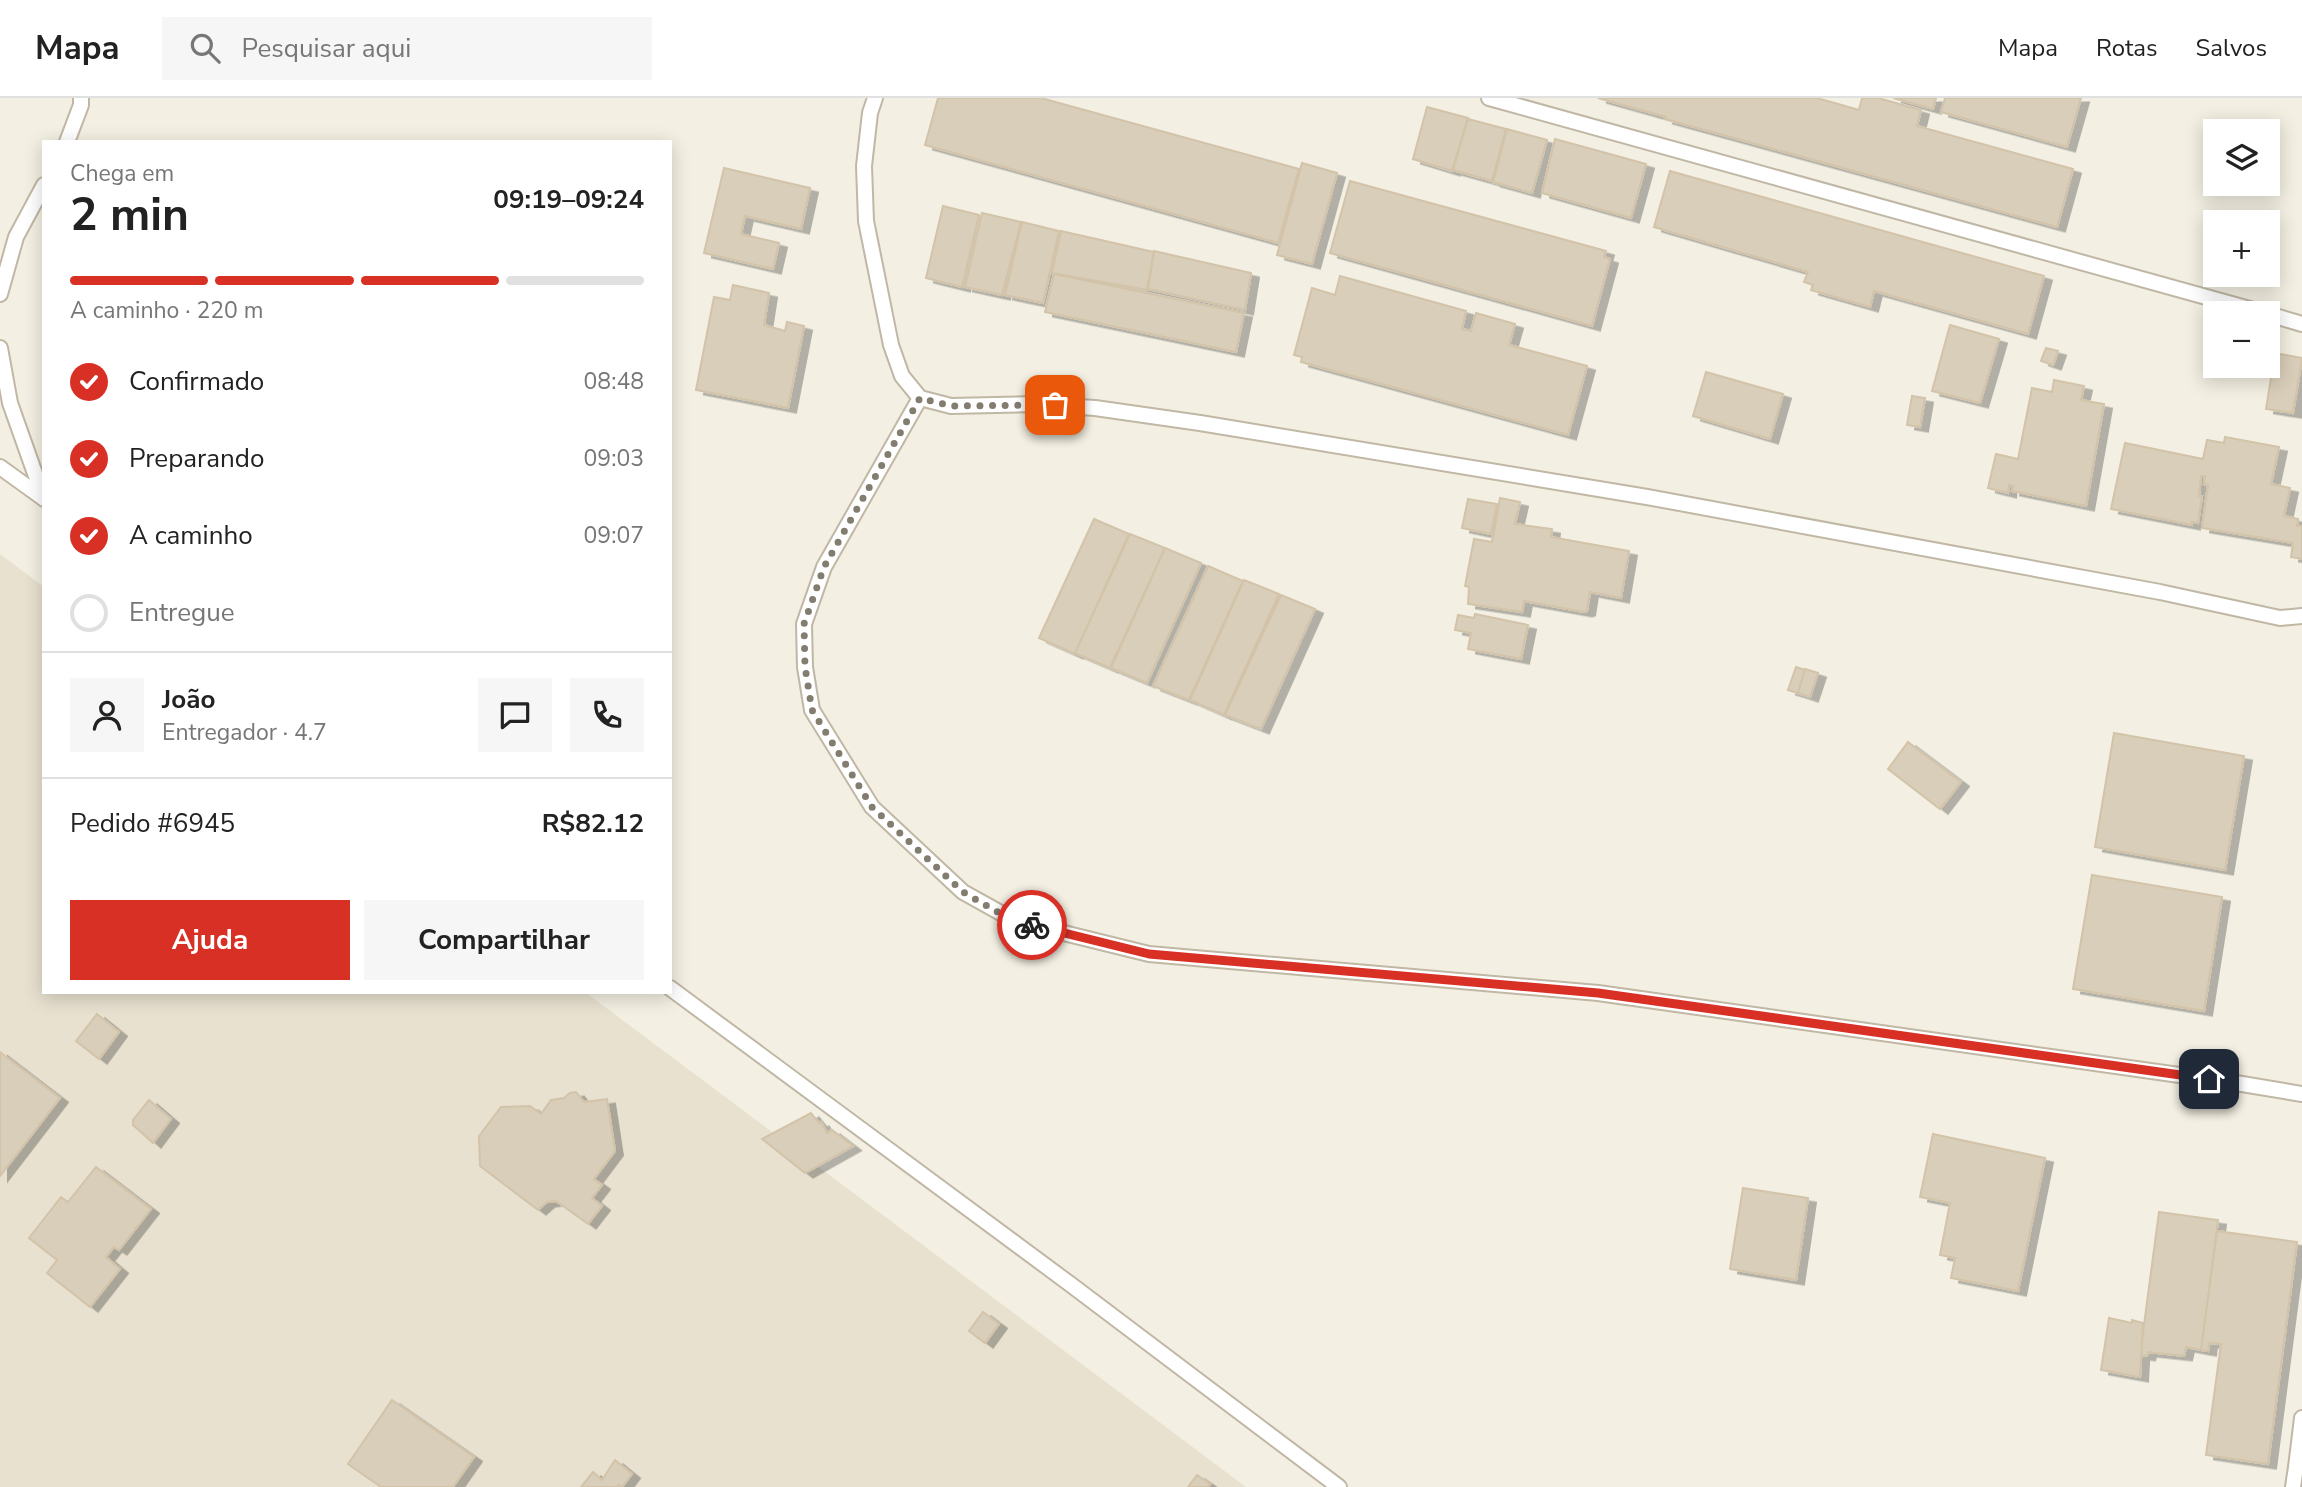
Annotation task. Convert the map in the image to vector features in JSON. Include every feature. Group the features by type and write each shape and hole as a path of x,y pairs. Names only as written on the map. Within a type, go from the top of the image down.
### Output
{"lane":[{"path":"68,140 81,105 81,98"},
{"path":"875,98 870,113 864,166 866,221 891,345 902,376 920,398 951,406 1035,404 1095,408 1200,423 1647,497 2160,592 2280,618 2302,615"},
{"path":"1489,98 2219,301"},
{"path":"0,294 16,237 42,189"},
{"path":"2280,318 2302,324"},
{"path":"0,348 10,403 42,496"},
{"path":"920,398 824,567 804,624 805,667 812,710 872,807 963,892 1015,922 1149,954 1598,993 2302,1094"},
{"path":"0,467 42,498"},
{"path":"672,989 1339,1487"},
{"path":"2293,1487 2299,1464 2302,1419"}],"shaded area":[{"path":"0,554 42,586 42,994 588,994 1246,1487 0,1487"}],"building":[{"path":"938,98 1041,98 1299,169 1278,243 925,145"},
{"path":"1598,98 1817,98 1859,110 1862,98 1878,98 1921,110 1917,126 2073,169 2057,227"},
{"path":"1893,98 1936,98 1933,109"},
{"path":"1945,98 2081,98 2067,147 1941,112"},
{"path":"1427,107 1468,118 1452,171 1413,159"},
{"path":"1468,119 1506,129 1492,181 1453,170"},
{"path":"1507,129 1547,140 1532,193 1493,182"},
{"path":"1555,139 1646,164 1631,218 1542,193"},
{"path":"1302,163 1337,173 1312,264 1277,255"},
{"path":"724,168 810,188 801,229 745,216 741,234 779,243 773,269 704,253"},
{"path":"1670,171 2044,276 2028,334 1874,291 1870,307 1811,290 1813,285 1804,282 1808,272 1654,227"},
{"path":"1350,181 1606,251 1604,257 1610,259 1592,326 1330,253"},
{"path":"943,206 979,215 962,287 926,278"},
{"path":"982,213 1021,222 1002,295 965,287"},
{"path":"1022,222 1059,231 1043,303 1005,295"},
{"path":"1061,231 1154,252 1147,290 1052,273"},
{"path":"1154,251 1251,273 1245,310 1148,289"},
{"path":"1054,274 1244,313 1236,352 1045,312"},
{"path":"1340,276 1466,311 1462,329 1471,331 1476,313 1515,324 1509,345 1587,366 1568,435 1301,362 1302,357 1294,355 1312,288 1335,295"},
{"path":"733,285 769,293 764,325 785,331 787,322 804,326 788,408 696,390 714,297 730,300"},
{"path":"1950,325 1999,339 1980,403 1932,391"},
{"path":"2046,348 2058,351 2053,365 2041,361"},
{"path":"2280,354 2302,358 2293,413 2266,409 2271,378 2280,378"},
{"path":"1706,372 1783,394 1770,439 1693,416"},
{"path":"2054,380 2084,386 2081,400 2104,404 2086,506 2012,491 2013,486 2009,485 2008,493 1988,488 1996,454 2018,459 2032,388 2052,392"},
{"path":"1912,396 1925,398 1920,427 1907,425"},
{"path":"2225,437 2279,447 2271,484 2290,488 2284,516 2298,519 2297,526 2302,526 2302,559 2291,557 2293,543 2202,528 2208,485 2204,484 2205,476 2201,476 2199,496 2202,496 2198,523 2192,522 2192,525 2111,509 2125,443 2203,459 2207,440 2224,443"},
{"path":"1500,498 1520,502 1515,524 1552,529 1551,537 1629,551 1621,598 1590,592 1587,611 1584,612 1524,601 1522,612 1468,604 1469,587 1465,586 1474,539 1492,542"},
{"path":"1468,499 1497,504 1491,534 1462,528"},
{"path":"1094,519 1129,534 1075,654 1039,638"},
{"path":"1130,534 1165,548 1110,668 1075,653"},
{"path":"1165,548 1201,563 1147,683 1111,668"},
{"path":"1208,566 1243,581 1189,700 1153,686"},
{"path":"1244,580 1279,594 1224,715 1190,700"},
{"path":"1281,595 1315,609 1261,729 1225,715"},
{"path":"1475,614 1528,625 1521,659 1468,649 1471,633 1455,630 1458,615 1474,618"},
{"path":"1796,667 1805,670 1798,693 1788,690"},
{"path":"1805,669 1818,673 1810,697 1798,693"},
{"path":"2114,733 2244,756 2225,870 2095,847"},
{"path":"1908,742 1961,782 1940,809 1888,769"},
{"path":"2092,875 2222,897 2204,1011 2073,989"},
{"path":"97,1014 119,1032 99,1059 76,1041"},
{"path":"0,1052 60,1098 0,1176"},
{"path":"576,1092 584,1102 607,1099 615,1151 594,1179 602,1185 592,1198 602,1206 588,1224 556,1201 547,1202 538,1210 480,1166 479,1136 501,1107 530,1106 541,1114 551,1100"},
{"path":"149,1100 171,1119 153,1143 133,1125 133,1120"},
{"path":"811,1113 821,1122 827,1133 832,1130 853,1146 805,1173 762,1139"},
{"path":"1933,1134 2045,1158 2018,1291 1951,1278 1955,1258 1940,1255 1950,1203 1920,1197"},
{"path":"96,1167 151,1209 119,1250 114,1247 106,1257 120,1269 90,1307 47,1273 57,1260 29,1238 61,1197 68,1202"},
{"path":"1743,1188 1808,1198 1796,1280 1730,1269"},
{"path":"2159,1212 2218,1220 2202,1350 2186,1347 2184,1356 2148,1352 2147,1356 2140,1355"},
{"path":"2217,1231 2297,1242 2268,1464 2206,1455 2221,1344 2209,1343 2208,1351 2201,1350"},
{"path":"983,1312 999,1324 985,1343 969,1331"},
{"path":"2109,1318 2143,1323 2140,1377 2101,1370"},
{"path":"392,1400 474,1457 453,1487 381,1487 348,1464"},
{"path":"615,1460 632,1474 622,1487 581,1487 593,1472 602,1480"},
{"path":"1197,1475 1210,1484 1208,1487 1188,1487"}],"way so far":[{"path":"1032,925 1015,922 963,892 872,807 812,710 805,667 804,624 824,567 920,398 951,406 1055,405"}],"route":[{"path":"1032,925 1149,954 1598,993 2209,1079"}]}
